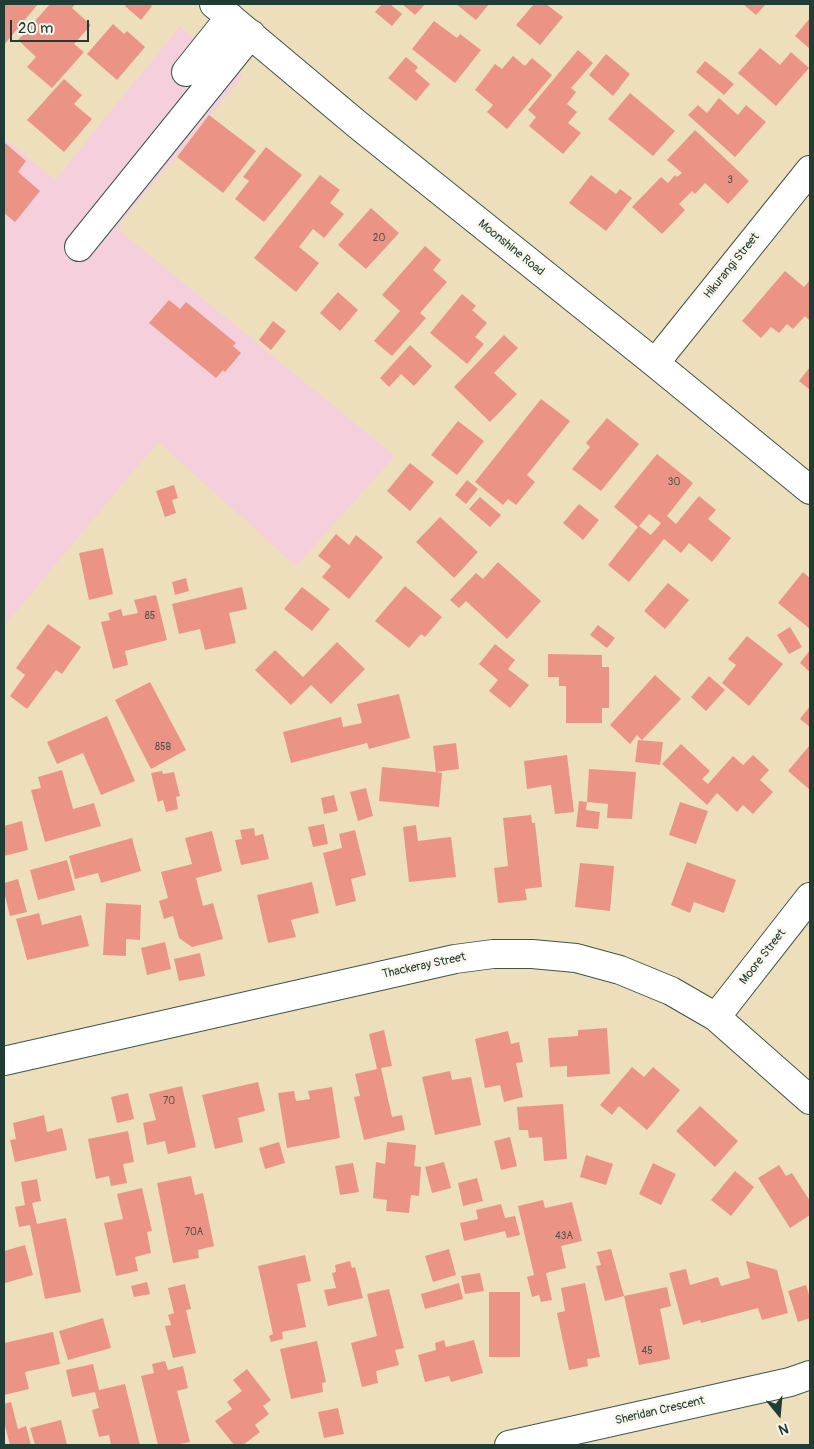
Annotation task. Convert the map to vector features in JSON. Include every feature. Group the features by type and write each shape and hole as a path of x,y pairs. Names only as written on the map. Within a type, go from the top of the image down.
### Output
{"street":[{"name":"Moonshine Road","path":"222,10 366,131 810,490"},
{"path":"186,72 222,10"},
{"path":"79,247 251,34"},
{"name":"Hikurangi Street","path":"655,363 810,170"},
{"name":"Moore Street","path":"716,1017 810,897"},
{"name":"Thackeray Street","path":"4,1062 455,959 493,954 532,954 576,958 620,970 672,991 716,1017 810,1100"},
{"name":"Sheridan Crescent","path":"509,1445 790,1382 810,1375"}],"shaded area":[{"path":"180,26 243,76 119,225 120,231 395,456 296,566 158,442 4,626 4,138 55,180"}],"building":[{"path":"4,4 38,4 4,45"},
{"path":"50,4 75,4 72,8 91,25 74,44 84,52 52,88 27,67 36,57 18,40"},
{"path":"127,4 149,4 152,6 141,20 125,6"},
{"path":"382,4 390,4 402,14 392,26 375,12"},
{"path":"402,4 425,4 415,15"},
{"path":"456,4 489,4 476,20"},
{"path":"534,4 546,4 563,17 540,45 516,25"},
{"path":"743,4 766,4 756,15"},
{"path":"810,18 810,49 795,36"},
{"path":"434,21 457,38 460,34 481,50 455,83 412,49"},
{"path":"113,24 124,34 127,31 145,47 117,80 87,54"},
{"path":"760,48 780,65 791,52 809,68 776,106 738,73"},
{"path":"578,50 593,63 571,88 576,92 567,104 577,112 568,123 581,133 563,154 529,126 536,117 528,110"},
{"path":"606,54 630,74 613,96 589,75"},
{"path":"513,56 525,66 532,58 552,75 507,129 487,112 493,105 475,90 495,64 502,69"},
{"path":"406,57 418,67 415,71 430,84 416,101 388,78"},
{"path":"705,61 734,84 724,95 696,72"},
{"path":"64,79 82,95 74,104 92,119 64,152 27,120"},
{"path":"630,93 675,131 653,156 608,119"},
{"path":"719,98 738,115 746,105 766,122 735,157 688,115 698,105 707,113"},
{"path":"209,115 256,151 223,193 177,157"},
{"path":"695,130 749,181 728,204 705,183 695,194 692,191 679,204 685,210 662,234 632,207 661,177 668,183 675,175 677,177 682,173 667,160"},
{"path":"5,143 26,161 18,172 40,191 15,222 4,213"},
{"path":"266,147 302,175 264,222 235,199 249,181 243,177"},
{"path":"320,175 340,190 330,203 344,214 324,238 313,229 299,247 319,263 296,292 254,258"},
{"path":"591,175 616,194 620,189 632,198 606,231 569,203"},
{"path":"371,208 399,233 366,269 338,245"},
{"path":"425,246 441,260 433,270 447,282 420,313 426,318 392,356 374,341 400,311 382,295"},
{"path":"785,271 804,287 810,280 810,321 805,316 793,329 787,324 779,333 771,327 761,338 742,321"},
{"path":"338,292 358,310 340,331 320,313"},
{"path":"462,294 476,306 472,310 487,323 475,337 484,344 467,364 430,333"},
{"path":"169,300 180,309 186,302 236,343 233,346 241,353 225,372 223,370 216,378 149,323"},
{"path":"273,321 286,331 271,350 259,340"},
{"path":"504,335 518,348 494,373 517,394 490,422 454,387"},
{"path":"410,345 432,366 414,386 401,374 389,387 380,378"},
{"path":"810,367 810,390 799,381"},
{"path":"541,399 570,421 527,475 535,482 516,505 508,499 503,505 475,482"},
{"path":"607,418 639,444 601,491 572,469 590,447 586,443"},
{"path":"458,421 484,441 457,475 431,455"},
{"path":"657,454 693,483 667,516 676,524 699,496 716,510 708,519 731,538 712,562 689,543 681,553 664,539 629,582 608,565 638,527 614,507","holes":["649,514 661,523 651,535 639,526"]},
{"path":"410,463 434,482 410,511 387,491"},
{"path":"467,480 478,489 466,504 455,495"},
{"path":"174,485 178,498 172,500 176,513 165,517 156,491"},
{"path":"480,497 501,515 490,527 469,509"},
{"path":"579,504 599,520 583,540 563,523"},
{"path":"440,517 478,552 454,578 416,542"},
{"path":"336,534 349,545 356,535 383,557 349,599 322,577 331,566 318,556"},
{"path":"103,548 113,594 89,600 79,553"},
{"path":"498,562 541,601 507,639 466,601 459,608 450,600 476,573 483,579"},
{"path":"803,572 810,578 810,629 778,603"},
{"path":"186,578 189,591 175,595 172,582"},
{"path":"668,583 689,600 665,629 644,611"},
{"path":"405,586 442,617 425,637 421,634 409,648 375,621"},
{"path":"242,587 247,609 229,613 236,643 205,650 200,629 179,634 172,604"},
{"path":"302,587 330,609 312,631 284,609"},
{"path":"156,595 167,640 125,651 128,665 113,669 101,622 110,620 108,613 121,609 123,616 138,613 134,600"},
{"path":"48,624 81,647 62,674 56,670 27,709 10,696 25,675 16,668"},
{"path":"598,625 615,638 607,648 590,635"},
{"path":"790,627 802,647 789,654 777,635"},
{"path":"747,636 783,664 749,706 722,683 736,665 728,659"},
{"path":"337,642 365,669 331,704 311,685 291,705 255,670 275,650 303,677"},
{"path":"495,644 515,660 508,669 529,685 510,708 489,691 498,680 479,664"},
{"path":"810,650 810,672 800,663"},
{"path":"548,654 602,655 602,667 609,667 609,708 602,708 602,723 566,723 566,686 559,686 559,677 548,677"},
{"path":"655,675 681,699 642,740 637,735 630,744 610,725"},
{"path":"709,676 725,690 706,711 691,697"},
{"path":"150,682 186,750 151,769 115,700"},
{"path":"399,694 410,738 369,749 367,743 291,763 283,732 341,717 343,727 362,723 357,704"},
{"path":"810,706 810,727 800,719"},
{"path":"107,716 135,781 101,795 83,753 57,764 47,742"},
{"path":"638,740 663,742 660,765 635,762"},
{"path":"456,743 459,769 436,772 433,746"},
{"path":"681,744 710,771 702,779 708,784 733,756 743,765 753,755 769,770 760,780 773,792 753,814 743,805 737,812 717,793 707,805 662,764"},
{"path":"810,745 810,790 788,771"},
{"path":"567,755 574,812 555,814 551,785 527,789 524,761"},
{"path":"382,767 442,773 439,807 379,801"},
{"path":"589,769 636,772 632,819 607,818 608,804 587,802"},
{"path":"62,770 73,809 94,803 101,826 45,842 31,790 41,788 38,777"},
{"path":"162,771 163,774 174,772 180,796 176,797 178,809 166,812 163,800 158,802 151,773"},
{"path":"366,788 373,816 358,821 350,792"},
{"path":"334,795 338,811 324,814 321,798"},
{"path":"579,801 587,802 586,810 600,812 598,829 576,827"},
{"path":"680,802 708,811 696,844 669,835"},
{"path":"531,815 532,823 535,823 542,887 525,889 527,900 498,903 494,868 508,866 503,818"},
{"path":"22,821 28,850 4,856 4,826"},
{"path":"324,824 328,844 313,847 308,827"},
{"path":"416,825 418,841 451,837 456,877 409,882 403,827"},
{"path":"254,828 255,836 263,834 269,859 241,865 235,840 242,839 240,830"},
{"path":"355,830 366,875 351,879 356,901 336,906 323,853 342,848 339,834"},
{"path":"212,831 222,871 196,878 203,906 213,903 223,939 192,947 179,938 173,916 164,919 159,901 168,898 161,872 192,864 185,838"},
{"path":"132,838 141,871 101,883 98,873 75,879 69,856"},
{"path":"67,860 75,890 38,900 30,870"},
{"path":"687,862 736,880 724,913 694,902 690,913 671,905"},
{"path":"580,863 614,866 610,911 575,907"},
{"path":"18,879 27,912 10,916 4,892 4,883"},
{"path":"312,882 319,913 291,920 296,937 268,943 257,895"},
{"path":"106,903 141,905 140,940 126,939 126,956 103,955"},
{"path":"39,913 42,925 81,915 89,946 27,960 16,919"},
{"path":"165,942 171,969 147,975 141,948"},
{"path":"200,953 205,976 179,981 174,959"},
{"path":"607,1028 610,1074 567,1077 567,1066 550,1067 548,1038 578,1036 578,1030"},
{"path":"384,1030 392,1066 381,1068 392,1117 402,1115 405,1130 364,1140 354,1097 360,1096 355,1074 377,1069 369,1034"},
{"path":"508,1031 511,1044 519,1042 523,1062 516,1063 523,1097 504,1102 500,1085 485,1088 475,1039"},
{"path":"632,1067 644,1077 653,1067 680,1090 647,1130 619,1106 612,1115 600,1105"},
{"path":"450,1071 452,1080 471,1077 481,1125 435,1135 422,1077"},
{"path":"258,1082 265,1111 238,1118 243,1142 215,1149 202,1095"},
{"path":"182,1086 196,1147 168,1154 165,1141 147,1145 143,1123 156,1120 149,1094"},
{"path":"332,1087 340,1138 287,1148 278,1093 294,1091 296,1101 310,1099 308,1091"},
{"path":"128,1093 134,1119 117,1123 111,1097"},
{"path":"563,1104 567,1159 544,1161 542,1137 529,1138 528,1130 519,1130 517,1107"},
{"path":"700,1106 738,1141 715,1167 676,1131"},
{"path":"44,1115 47,1132 62,1128 67,1150 15,1162 10,1140 16,1139 13,1123"},
{"path":"128,1131 134,1162 123,1164 127,1183 111,1186 109,1176 96,1179 88,1139"},
{"path":"510,1137 517,1166 501,1170 494,1141"},
{"path":"279,1142 285,1163 265,1169 259,1148"},
{"path":"387,1142 416,1145 414,1166 421,1167 419,1196 411,1195 409,1213 386,1211 387,1200 373,1198 376,1162 385,1164"},
{"path":"586,1155 613,1164 606,1185 580,1177"},
{"path":"444,1162 451,1188 432,1193 425,1167"},
{"path":"353,1163 359,1192 340,1195 335,1166"},
{"path":"653,1163 676,1174 661,1205 639,1194"},
{"path":"779,1165 786,1176 792,1173 810,1201 810,1215 790,1228 758,1178"},
{"path":"735,1171 754,1187 731,1216 711,1200"},
{"path":"191,1176 195,1195 203,1193 214,1246 198,1250 199,1258 173,1263 157,1183"},
{"path":"477,1178 483,1201 463,1206 458,1183"},
{"path":"37,1179 41,1201 32,1203 37,1224 66,1218 81,1292 45,1299 30,1225 19,1227 15,1207 25,1205 21,1182"},
{"path":"142,1188 152,1231 147,1232 151,1253 135,1257 138,1271 116,1276 104,1223 123,1219 117,1194"},
{"path":"543,1200 545,1208 572,1202 582,1241 561,1246 566,1268 546,1273 552,1300 541,1302 539,1295 532,1297 527,1277 534,1275 518,1206"},
{"path":"501,1204 505,1218 515,1216 520,1235 507,1238 505,1231 464,1241 460,1223 478,1219 476,1210"},
{"path":"25,1245 33,1275 5,1283 4,1251"},
{"path":"449,1249 456,1275 433,1282 425,1256"},
{"path":"611,1249 624,1296 605,1301 596,1266 601,1265 597,1252"},
{"path":"305,1255 311,1281 297,1284 306,1327 282,1332 283,1339 271,1342 269,1336 273,1334 258,1266"},
{"path":"350,1261 352,1268 355,1267 363,1298 328,1306 324,1290 336,1288 332,1273 336,1272 335,1265"},
{"path":"746,1261 777,1270 788,1313 762,1320 758,1308 701,1323 700,1320 683,1325 669,1273 686,1269 690,1285 718,1277 721,1286 750,1278"},
{"path":"480,1273 484,1291 465,1294 461,1276"},
{"path":"147,1282 150,1294 134,1297 131,1286"},
{"path":"459,1283 463,1299 425,1309 421,1294"},
{"path":"585,1283 600,1357 587,1359 588,1366 569,1370 557,1313 565,1311 561,1288"},
{"path":"185,1284 191,1309 186,1310 196,1353 173,1358 165,1326 171,1325 168,1315 174,1313 168,1288"},
{"path":"806,1285 810,1298 810,1318 798,1322 788,1291"},
{"path":"667,1287 671,1306 660,1309 670,1359 639,1365 624,1296"},
{"path":"389,1289 404,1348 395,1350 399,1365 376,1371 378,1383 362,1387 351,1343 377,1336 367,1294"},
{"path":"489,1292 520,1292 520,1357 489,1357"},
{"path":"103,1318 111,1348 68,1360 59,1331"},
{"path":"53,1332 60,1364 25,1372 29,1389 4,1395 4,1343"},
{"path":"444,1340 446,1347 474,1340 483,1373 451,1382 449,1376 425,1382 418,1355 436,1350 435,1343"},
{"path":"317,1341 326,1382 322,1383 323,1392 291,1399 280,1349"},
{"path":"165,1361 168,1370 183,1366 188,1388 177,1391 190,1442 158,1445 141,1376 154,1373 152,1364"},
{"path":"93,1364 99,1390 125,1384 140,1445 111,1445 109,1435 99,1437 92,1410 99,1408 95,1392 72,1397 66,1370"},
{"path":"247,1369 271,1400 263,1406 269,1414 255,1425 260,1432 243,1445 234,1445 215,1421 232,1409 227,1402 242,1391 233,1380"},
{"path":"11,1402 18,1429 26,1426 31,1445 10,1445 4,1422 4,1404"},
{"path":"338,1408 344,1434 324,1438 318,1412"},
{"path":"61,1420 67,1445 35,1445 30,1428"}]}
